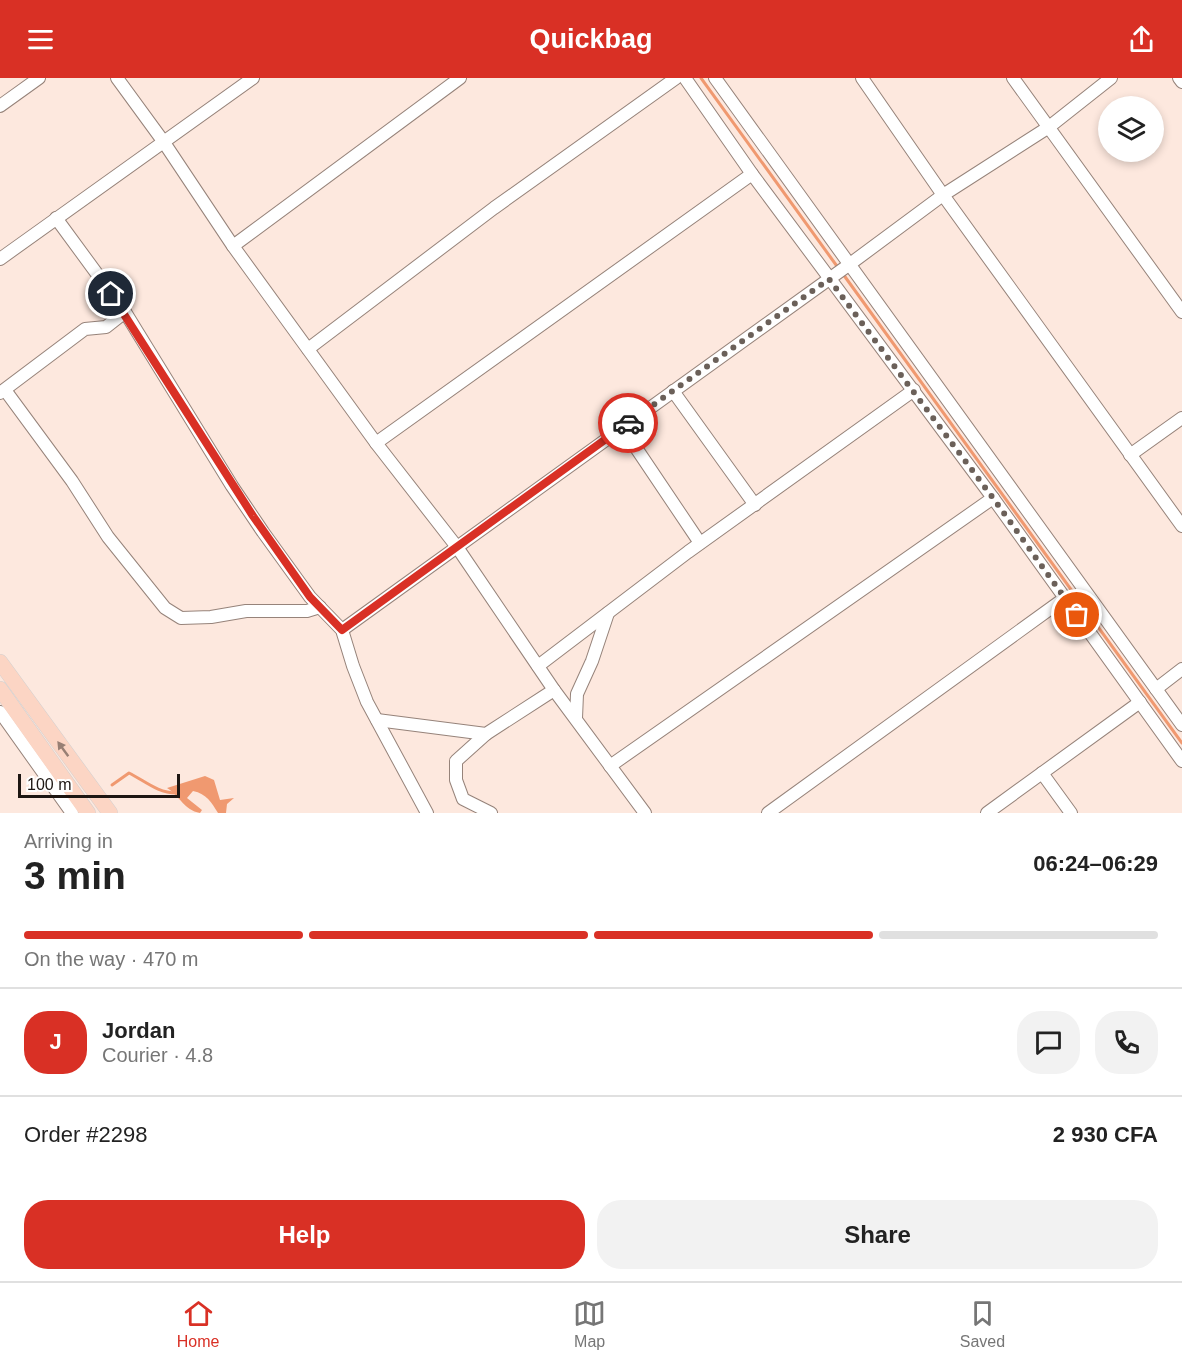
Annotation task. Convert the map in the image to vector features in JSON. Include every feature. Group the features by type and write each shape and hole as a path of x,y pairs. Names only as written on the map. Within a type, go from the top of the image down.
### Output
{"main road":[{"path":"0,662 110,813"},
{"path":"0,689 88,813"}],"street":[{"path":"0,106 39,78"},
{"path":"117,78 163,141 233,246 376,443 458,547 554,690 645,813"},
{"path":"0,259 253,78"},
{"path":"233,246 460,78"},
{"path":"308,350 494,208 676,78"},
{"path":"686,78 752,174 832,277 1182,761"},
{"path":"715,78 848,266 1182,725"},
{"path":"862,78 943,195 1182,526"},
{"path":"1013,78 1182,312"},
{"path":"342,630 848,266 943,195 1049,127 1111,78"},
{"path":"1179,78 1182,82"},
{"path":"376,443 752,174"},
{"path":"56,218 125,312 232,486 297,578 342,630 367,702 427,813"},
{"path":"125,312 106,327 85,329 2,392 72,481 108,537 165,608 181,618 211,617 246,611 308,611 320,607"},
{"path":"538,666 700,543 914,390"},
{"path":"673,391 754,505"},
{"path":"1130,455 1182,418"},
{"path":"622,427 700,543"},
{"path":"610,766 993,498"},
{"path":"768,813 1065,598"},
{"path":"576,718 577,694 592,661 608,613"},
{"path":"1156,689 1182,669"},
{"path":"491,813 464,799 456,780 456,761 486,734 554,690"},
{"path":"987,813 1140,702"},
{"path":"0,712 72,813"},
{"path":"377,720 486,734"},
{"path":"1042,773 1071,813"}],"shaded area":[{"path":"205,776 214,780 220,800 234,798 227,804 226,813 218,813 205,796 193,791 187,798 202,810 200,813 195,811 186,806 167,788"}],"waterway":[{"path":"701,78 839,269"},
{"path":"843,274 1182,743"},
{"path":"112,785 129,773 157,789 176,793"}],"way so far":[{"path":"628,423 829,279 914,390 1077,615"}],"route":[{"path":"111,294 125,312 232,486 310,597 342,630 628,423"}]}
